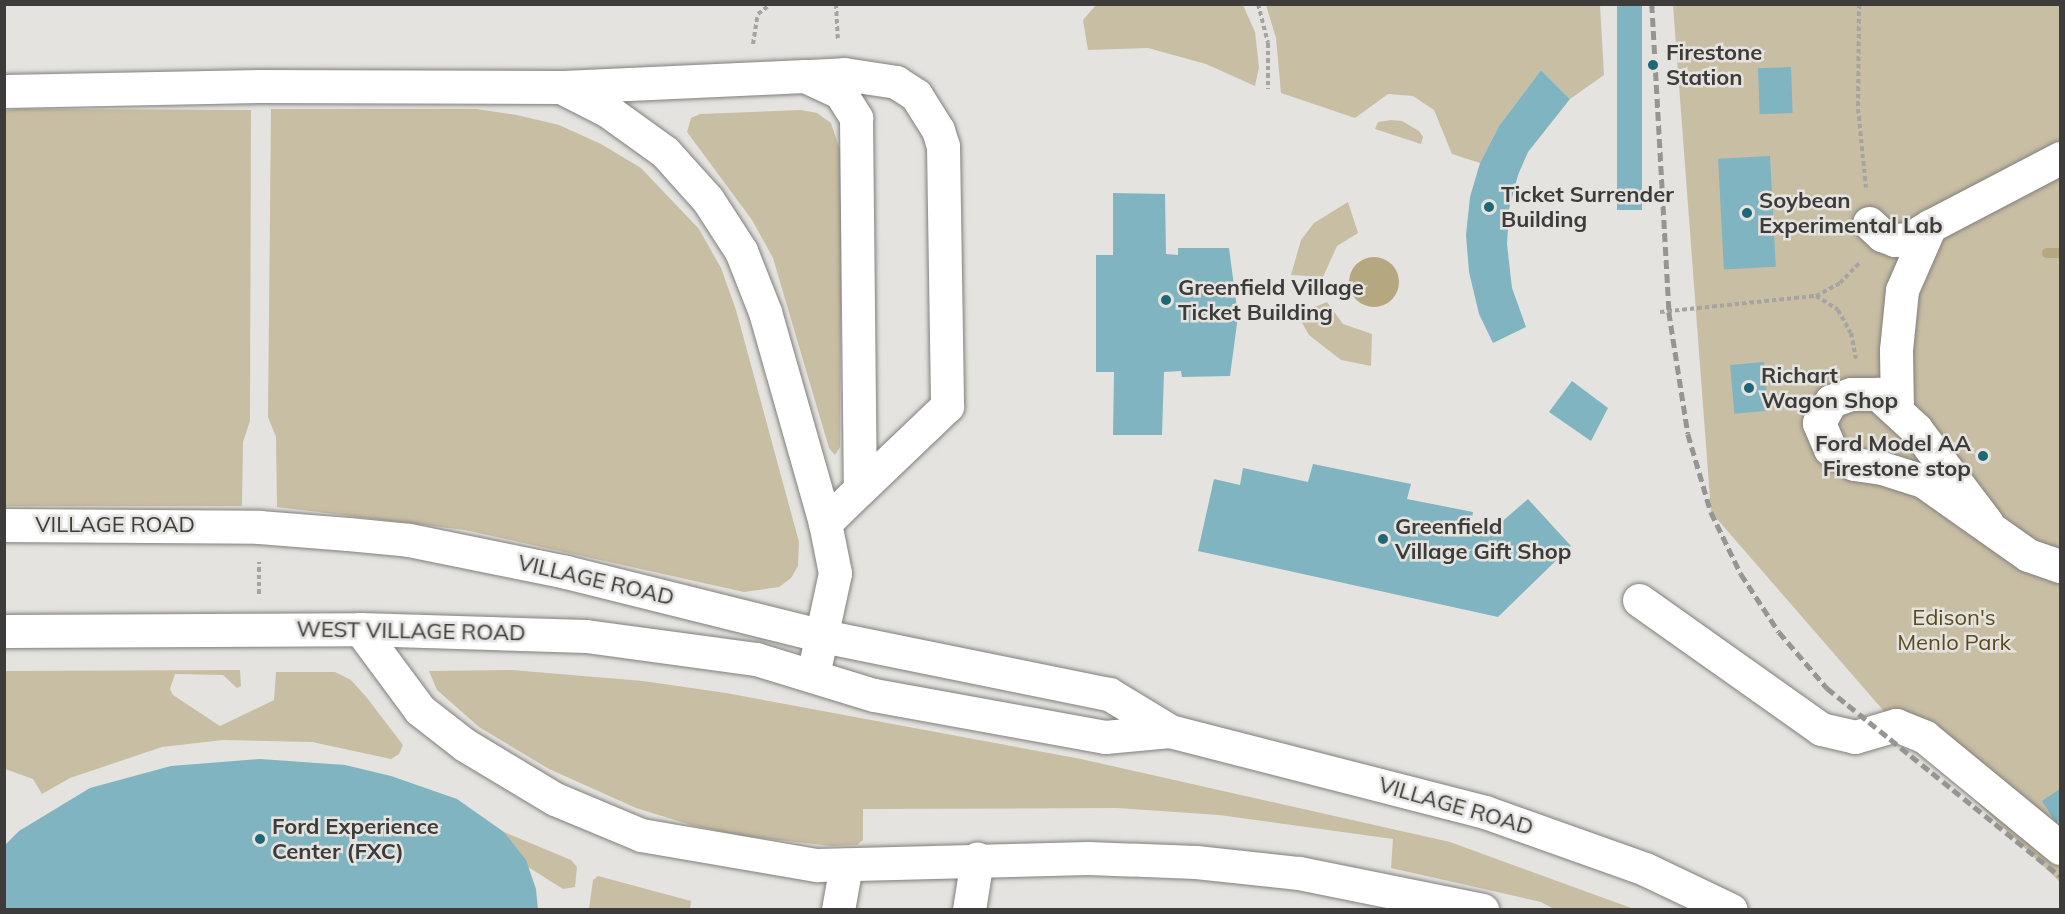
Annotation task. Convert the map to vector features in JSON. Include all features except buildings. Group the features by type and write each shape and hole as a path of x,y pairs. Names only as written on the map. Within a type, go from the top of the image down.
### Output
{"street":[{"path":"4,91 259,86 561,87 844,74 896,82 922,103 943,146 947,406 825,523"},
{"path":"805,76 840,92 856,118 860,489"},
{"path":"561,87 608,111 665,152 708,200 741,251 765,312 825,523 835,573 813,675"},
{"path":"1869,223 1882,235 1895,240 1909,239 2061,158"},
{"path":"1897,409 1896,350 1902,290 1930,226"},
{"path":"1987,523 1897,409 1878,394 1851,394 1831,401 1819,423 1830,449 1854,464 1882,468 1923,481 1987,523 2028,555 2061,566"},
{"name":"VILLAGE ROAD","path":"4,525 259,527 409,540 663,594 823,636 1109,694 1170,731 1485,812 1564,838 1688,900 1731,909"},
{"path":"1639,600 1821,729 1855,737 1896,725 1925,737 2061,848"},
{"path":"360,629 420,710 465,745 555,799 641,835 740,855 846,865 977,859 1196,862 1309,875 1482,909"},
{"name":"WEST VILLAGE ROAD","path":"4,631 360,629 586,636 696,648 756,659 813,675"},
{"name":"VILLAGE ROAD","path":"813,675 874,694 1105,737 1170,731"},
{"path":"969,909 977,859"},
{"path":"838,909 846,865"}],"path":[{"path":"754,47 758,14 771,4"},
{"path":"836,4 838,45"},
{"path":"1258,4 1268,43 1268,89"},
{"path":"1660,312 1816,296 1858,266 1870,240 1858,109 1859,4"},
{"path":"1816,296 1838,310 1851,333 1855,369"},
{"path":"259,552 259,605"}],"green space":[{"path":"1096,5 1243,5 1255,32 1259,67 1255,86 1206,64 1148,48 1088,50 1083,20"},
{"path":"1266,5 1600,5 1604,75 1570,99 1541,70 1499,126 1480,163 1452,154 1434,110 1413,96 1388,94 1355,118 1281,93 1276,38"},
{"name":"Edison's Menlo Park","path":"1673,5 2060,5 2060,882 1896,725 1711,512"},
{"path":"16,109 251,110 250,421 243,442 242,506 5,506 4,111"},
{"path":"271,109 476,109 517,115 559,125 601,144 641,168 699,229 721,268 736,310 799,542 798,566 791,578 779,587 744,592 465,530 277,507 276,437 268,417"},
{"path":"801,110 817,113 831,123 842,156 840,447 835,455 829,448 773,258 752,220 687,132 691,118 700,114"},
{"path":"1402,121 1419,131 1423,137 1421,144 1375,129 1378,122"},
{"path":"1348,202 1358,233 1337,246 1323,277 1291,275 1301,240 1314,223"},
{"path":"1327,302 1343,324 1372,334 1371,366 1341,360 1309,335 1297,314"},
{"path":"240,670 241,686 237,688 223,675 175,674 170,689 173,695 220,726 274,700 276,672 335,672 351,680 367,698 403,745 399,754 391,759 312,742 223,740 162,747 70,778 42,794 33,779 5,769 5,671"},
{"path":"512,670 643,681 726,693 1081,759 1450,842 1634,909 1554,909 1541,902 1391,868 1393,839 1219,815 1117,808 863,809 863,840 857,845 832,846 743,836 691,825 636,808 549,769 479,727 437,690 429,671"},
{"path":"504,832 571,860 577,867 575,887 563,889 528,867"},
{"path":"598,876 691,901 690,909 589,909 593,880"}],"shaded area":[{"path":"1374,257 1388,261 1395,268 1399,282 1395,296 1388,303 1374,307 1360,303 1353,296 1349,282 1353,268 1360,261"}],"waterway":[{"path":"2047,253 2060,253"}],"railway":[{"path":"1652,4 1669,312 1688,434 1711,512 1741,574 1779,632 1827,688 2060,876"}],"place":[{"name":"Firestone Station","path":"1653,65"},
{"name":"Ticket Surrender Building","path":"1489,207"},
{"name":"Soybean Experimental Lab","path":"1747,213"},
{"name":"Greenfield Village Ticket Building","path":"1166,300"},
{"name":"Richart Wagon Shop","path":"1749,388"},
{"name":"Ford Model AA Firestone stop","path":"1983,456"},
{"name":"Greenfield Village Gift Shop","path":"1383,539"},
{"name":"Ford Experience Center (FXC)","path":"260,839"}]}
